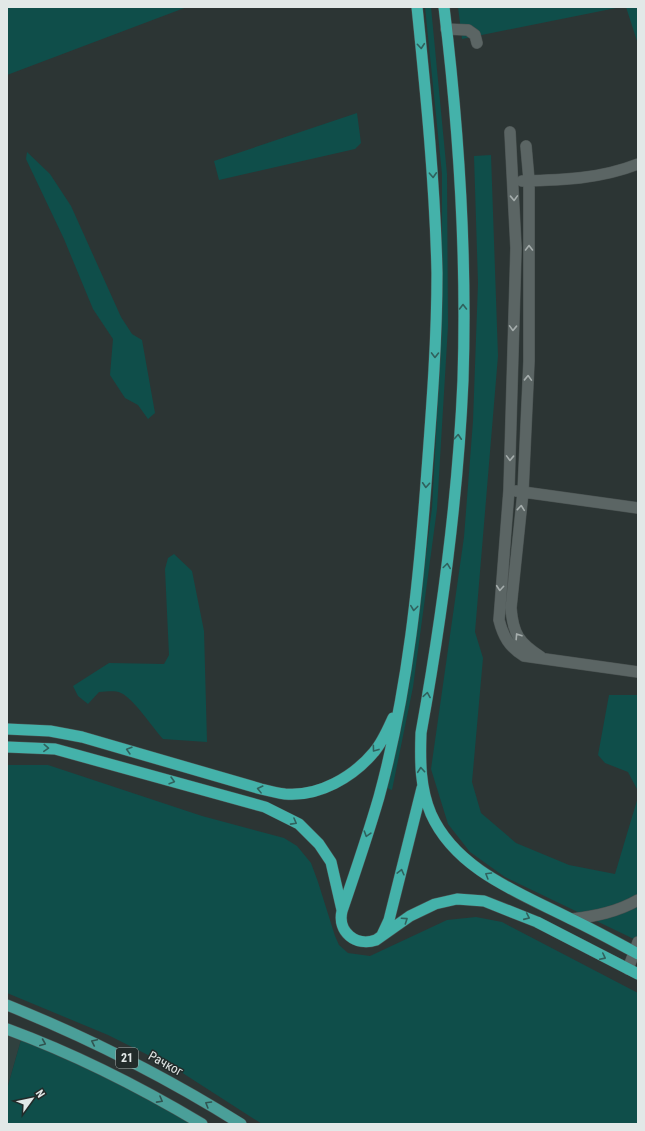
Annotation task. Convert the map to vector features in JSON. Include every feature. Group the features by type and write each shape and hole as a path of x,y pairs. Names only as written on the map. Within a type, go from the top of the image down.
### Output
{"highway":[{"path":"417,7 432,166 437,274 435,364 421,548 400,702 379,797 342,911 341,921 350,937 365,942 376,940 410,916 436,904 462,899 484,901 537,922 633,972"},
{"path":"444,7 451,62 462,220 462,381 451,536 421,733 420,755 423,787 426,800 436,824 451,845 469,862 525,896 637,950"},
{"path":"7,729 50,731 82,737 261,789 287,794 307,792 330,786 346,777 374,752 400,702"},
{"path":"7,747 55,749 266,807 300,824 319,844 331,862 342,911"},
{"path":"382,936 390,914 423,787"}],"main road":[{"name":"Рачког","path":"7,1005 69,1031 146,1068 241,1124"},
{"name":"21","path":"7,1029 100,1068 138,1087 202,1124"}],"street":[{"path":"446,29 468,30 475,35 477,43"},
{"path":"510,132 514,181 516,248 509,490 499,620 503,636 515,650 524,656 547,661 638,672"},
{"path":"526,146 529,180 529,361 523,492 510,608 512,626 518,638 530,650 547,661"},
{"path":"514,181 592,177 614,173 638,164"},
{"path":"509,490 638,508"},
{"path":"572,919 614,912 638,900"},
{"path":"633,972 637,950"}],"shaded area":[{"path":"7,7 187,7 7,75"},
{"path":"425,7 431,7 447,174 448,326 437,509 413,687 392,790 387,788 409,686 432,508 442,326 442,174"},
{"path":"458,7 621,7 462,39"},
{"path":"626,7 638,7 638,44"},
{"path":"357,113 361,143 355,149 219,180 214,161"},
{"path":"27,152 50,174 71,206 121,317 132,334 142,340 155,413 148,419 138,405 125,398 110,375 113,339 93,309 64,239 26,159"},
{"path":"491,155 498,356 475,632 483,658 472,782 481,813 516,843 569,865 615,874 638,797 638,941 505,877 470,852 448,824 431,769 464,537 473,421 478,283 474,156"},
{"path":"174,554 192,571 204,631 207,742 163,739 132,701 121,693 113,691 99,692 88,704 78,696 73,686 109,663 164,664 169,655 165,569 168,558"},
{"path":"609,695 638,695 638,791 628,772 605,763 598,755"},
{"path":"7,765 48,765 202,816 284,838 297,846 311,863 335,936 339,945 348,953 370,956 447,920 476,917 502,922 638,993 638,1124 262,1124 181,1072 148,1055 108,1035 7,993"},
{"path":"7,1035 21,1040 7,1089"},
{"path":"21,1040 97,1065 198,1124 7,1124 7,1089"}]}
